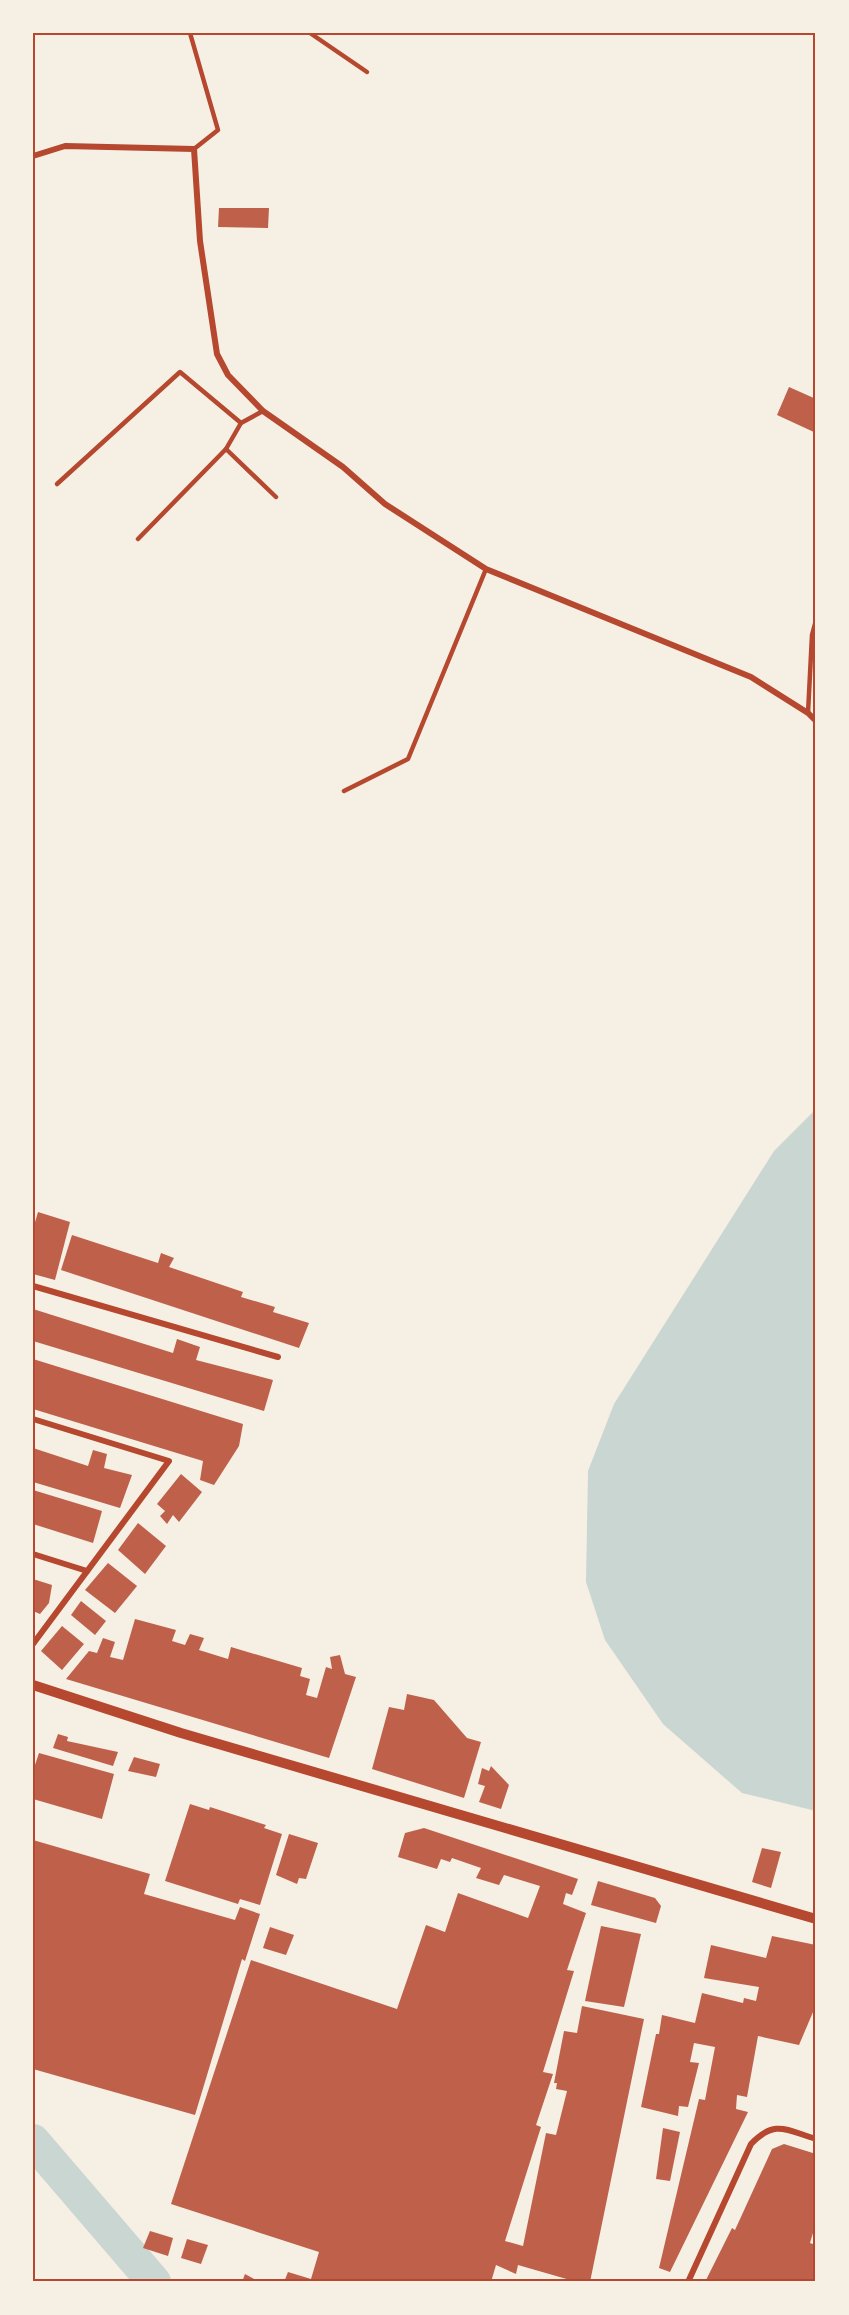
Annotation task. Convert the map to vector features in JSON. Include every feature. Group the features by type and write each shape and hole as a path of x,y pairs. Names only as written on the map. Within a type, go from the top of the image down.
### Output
{"street":[{"path":"33,156 65,146 194,149 200,241 217,354 228,375 263,411 344,467 385,504 486,569 751,677 808,713 816,721"},
{"path":"33,1286 278,1357"},
{"path":"33,1419 169,1461 33,1644"},
{"path":"33,1554 87,1571"},
{"path":"33,1685 180,1733 816,1919"},
{"path":"688,2282 751,2144 764,2131 778,2128 816,2139"}],"lane":[{"path":"190,33 218,130 194,149"},
{"path":"310,33 367,72"},
{"path":"57,484 180,372 241,423"},
{"path":"138,539 226,449 241,423 263,411"},
{"path":"226,449 276,497"},
{"path":"344,791 408,759 486,569"},
{"path":"808,713 812,635 816,620"}],"shaded area":[{"path":"816,1109 816,1811 742,1793 663,1724 605,1640 586,1582 588,1471 614,1404 774,1151"}],"building":[{"path":"219,208 269,208 268,228 218,227"},
{"path":"789,387 816,399 816,433 777,415"},
{"path":"38,1212 70,1222 55,1280 33,1274 33,1229"},
{"path":"72,1235 158,1263 161,1253 174,1258 169,1267 243,1292 241,1297 275,1307 273,1312 309,1323 299,1348 61,1270"},
{"path":"33,1309 173,1353 177,1339 200,1347 196,1360 273,1380 264,1411 33,1341"},
{"path":"33,1359 243,1424 239,1446 214,1485 200,1480 203,1461 33,1409"},
{"path":"33,1448 88,1466 93,1450 107,1454 104,1468 132,1475 120,1508 33,1482"},
{"path":"181,1474 202,1492 179,1522 173,1515 167,1524 160,1516 165,1511 157,1504"},
{"path":"33,1490 102,1511 93,1543 33,1524"},
{"path":"138,1523 166,1546 145,1574 118,1550"},
{"path":"108,1563 137,1586 115,1613 85,1590"},
{"path":"33,1579 52,1585 49,1603 40,1614 33,1611"},
{"path":"81,1601 106,1621 95,1635 71,1615"},
{"path":"135,1619 176,1630 172,1641 185,1645 190,1634 204,1638 199,1650 228,1659 231,1647 302,1668 300,1676 310,1679 306,1695 317,1698 326,1667 332,1669 330,1657 340,1655 345,1674 356,1677 329,1758 66,1679 89,1651 97,1653 103,1638 115,1642 110,1657 123,1660"},
{"path":"62,1626 84,1644 62,1670 41,1651"},
{"path":"407,1694 434,1700 467,1738 481,1742 464,1798 372,1769 389,1707 404,1710"},
{"path":"58,1734 68,1737 67,1741 118,1752 113,1766 53,1748"},
{"path":"39,1753 114,1774 102,1819 33,1799 33,1771"},
{"path":"134,1757 160,1764 156,1777 128,1771"},
{"path":"491,1766 509,1785 501,1809 479,1802 485,1786 478,1784 482,1768 489,1771"},
{"path":"190,1804 209,1810 210,1807 266,1825 264,1828 282,1834 260,1905 240,1899 238,1904 165,1881"},
{"path":"424,1828 578,1879 572,1895 566,1893 563,1904 586,1913 567,1970 574,1971 543,2072 553,2074 536,2125 541,2127 505,2241 523,2246 546,2133 556,2135 567,2091 556,2089 557,2083 554,2083 564,2031 577,2033 582,2006 644,2019 590,2282 577,2282 518,2265 516,2274 496,2265 491,2282 284,2282 288,2272 311,2279 319,2252 171,2204 251,1960 397,2009 426,1925 445,1932 458,1893 528,1918 540,1886 504,1875 499,1885 476,1878 481,1868 452,1858 450,1862 441,1859 437,1869 398,1857 405,1833"},
{"path":"289,1834 318,1843 306,1879 299,1878 297,1884 276,1875"},
{"path":"33,1840 150,1874 144,1894 235,1920 240,1907 260,1914 245,1961 242,1959 195,2115 33,2069"},
{"path":"762,1848 781,1852 771,1888 752,1882"},
{"path":"598,1881 655,1898 661,1906 656,1923 591,1905"},
{"path":"601,1926 641,1934 624,2007 585,2001"},
{"path":"270,1927 294,1935 286,1955 263,1948"},
{"path":"772,1936 816,1945 816,2005 799,2045 758,2036 747,2097 737,2095 736,2109 748,2112 670,2272 659,2268 699,2099 705,2100 715,2047 694,2043 690,2062 699,2063 688,2107 679,2106 678,2116 641,2107 656,2034 659,2034 662,2015 695,2023 702,1993 743,2003 744,1998 756,2001 759,1987 704,1978 711,1945 766,1958"},
{"path":"663,2128 680,2132 670,2181 656,2179"},
{"path":"784,2144 816,2154 816,2223 810,2243 816,2245 816,2282 713,2282 706,2280 732,2228 735,2230 772,2149"},
{"path":"150,2231 173,2238 168,2256 143,2248"},
{"path":"187,2239 208,2245 201,2264 181,2258"},
{"path":"245,2274 256,2280 256,2282 242,2282"}],"waterway":[{"path":"33,2141 154,2282"}]}
